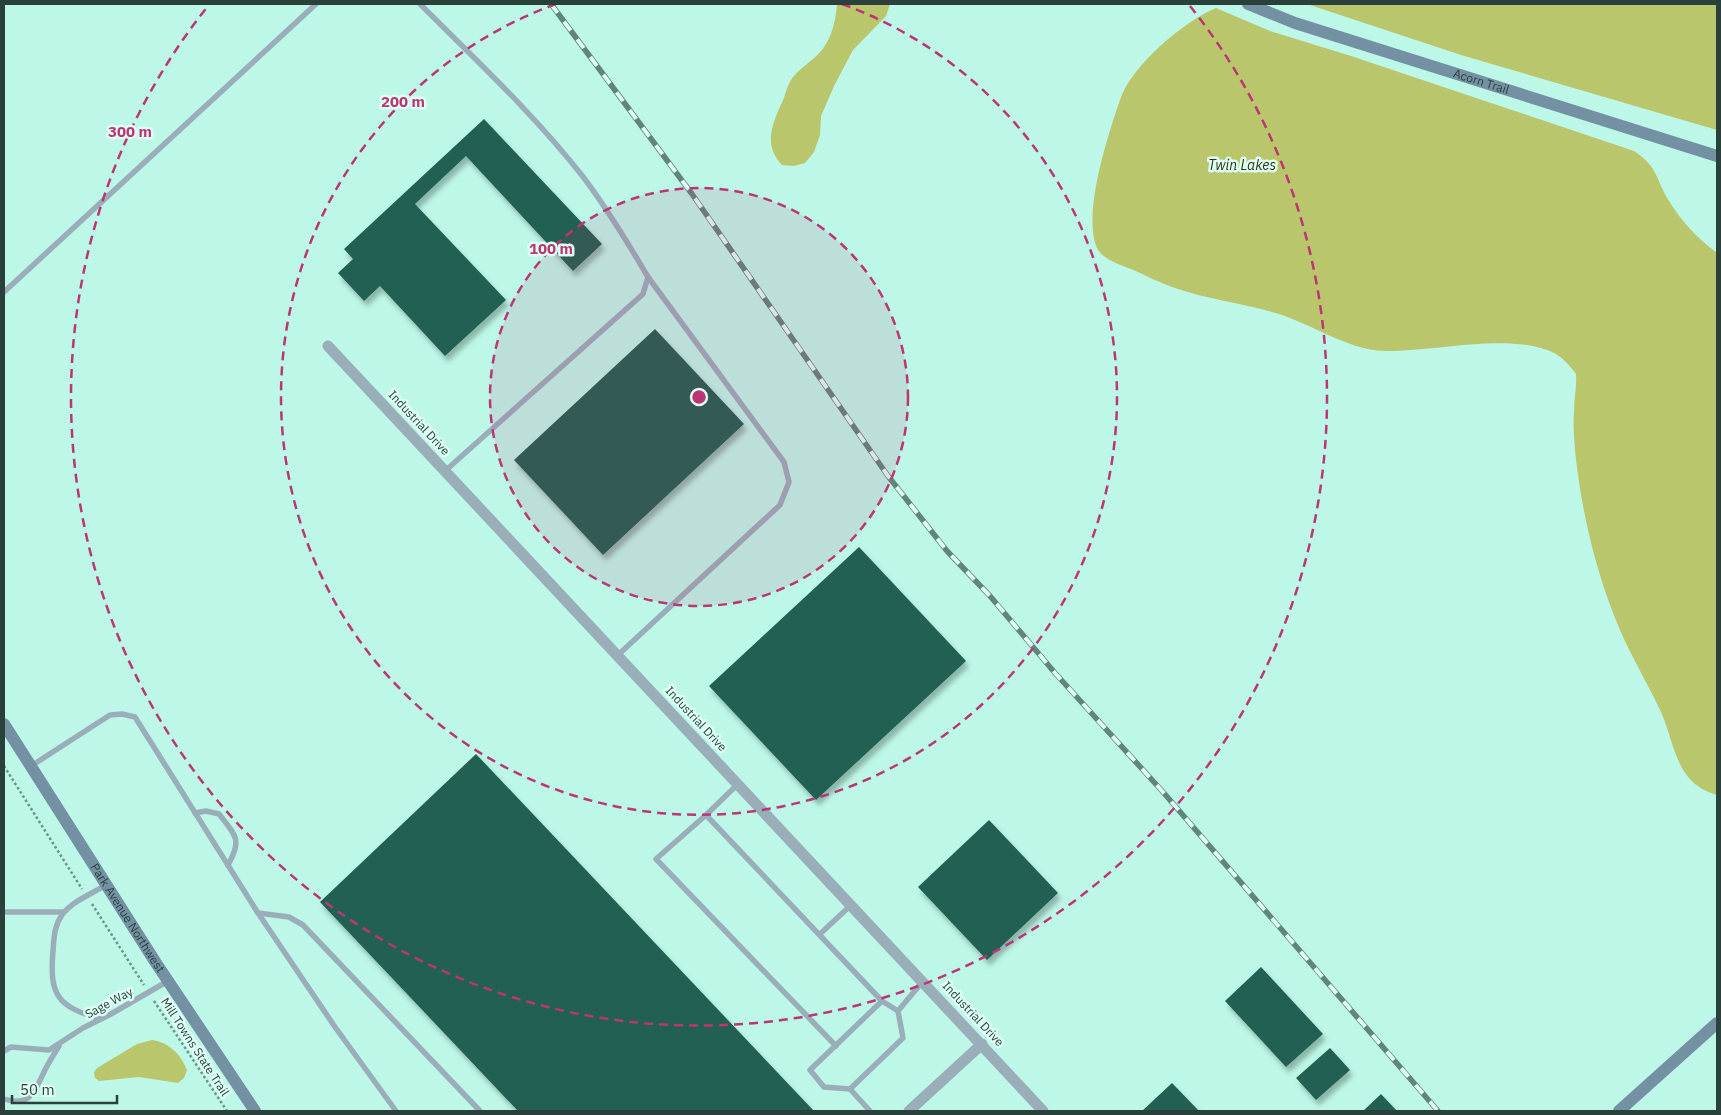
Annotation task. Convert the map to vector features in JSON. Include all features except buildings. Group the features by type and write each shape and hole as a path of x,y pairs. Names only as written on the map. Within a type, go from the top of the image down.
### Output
{"street":[{"name":"Acorn Trail","path":"1248,4 1295,23 1717,156"},
{"name":"Industrial Drive","path":"328,346 1043,1111"},
{"name":"Park Avenue Northwest","path":"4,724 168,981 255,1111"},
{"path":"1619,1111 1717,1023"},
{"path":"909,1111 982,1044"}],"lane":[{"path":"4,292 316,4"},
{"path":"420,4 512,96 566,156 622,233 648,277 784,462 790,482 780,505 618,655"},
{"path":"445,471 643,294 648,277"},
{"path":"31,766 110,716 122,714 135,718 258,913 335,1027 396,1111"},
{"path":"738,784 656,859 836,1046"},
{"path":"195,813 206,811 219,814 235,835 237,849 228,865"},
{"path":"706,815 882,1001 898,1011 903,1038 850,1089"},
{"path":"101,1019 78,1013 55,994 51,973 55,926 63,912 106,885"},
{"path":"820,934 852,905"},
{"path":"4,912 63,912"},
{"path":"258,913 289,917 303,926 480,1111"},
{"name":"Sage Way","path":"4,1051 11,1047 49,1050 83,1028 168,981"},
{"path":"898,1011 923,981"},
{"path":"870,1111 850,1089 824,1087 810,1070 882,1001"},
{"name":"Sage Way","path":"4,1099 14,1102 28,1098 36,1090 60,1044"}],"path":[{"path":"4,766 145,986"},
{"name":"Mill Towns State Trail","path":"150,994 227,1111"}],"water":[{"path":"837,4 890,4 886,16 853,50 835,84 821,116 820,135 814,152 805,163 794,166 782,165 772,149 771,133 773,124 792,79 823,49 834,25"},
{"path":"1307,4 1717,4 1717,130 1461,55"},
{"name":"Twin Lakes","path":"1216,8 1270,31 1351,56 1634,151 1652,168 1679,216 1703,242 1717,253 1717,795 1693,782 1679,762 1661,712 1611,609 1591,542 1581,496 1574,426 1576,374 1562,358 1538,347 1518,344 1473,344 1385,351 1356,346 1272,312 1169,286 1112,261 1099,252 1093,233 1093,215 1098,174 1109,133 1126,87 1135,73 1160,46 1174,34"},
{"path":"152,1040 169,1046 178,1054 187,1070 184,1078 178,1083 139,1077 99,1081 95,1078 94,1072 97,1068 137,1044"}],"railway":[{"path":"551,4 692,194 888,476 947,551 990,596 1055,673 1163,792 1438,1111"}]}
